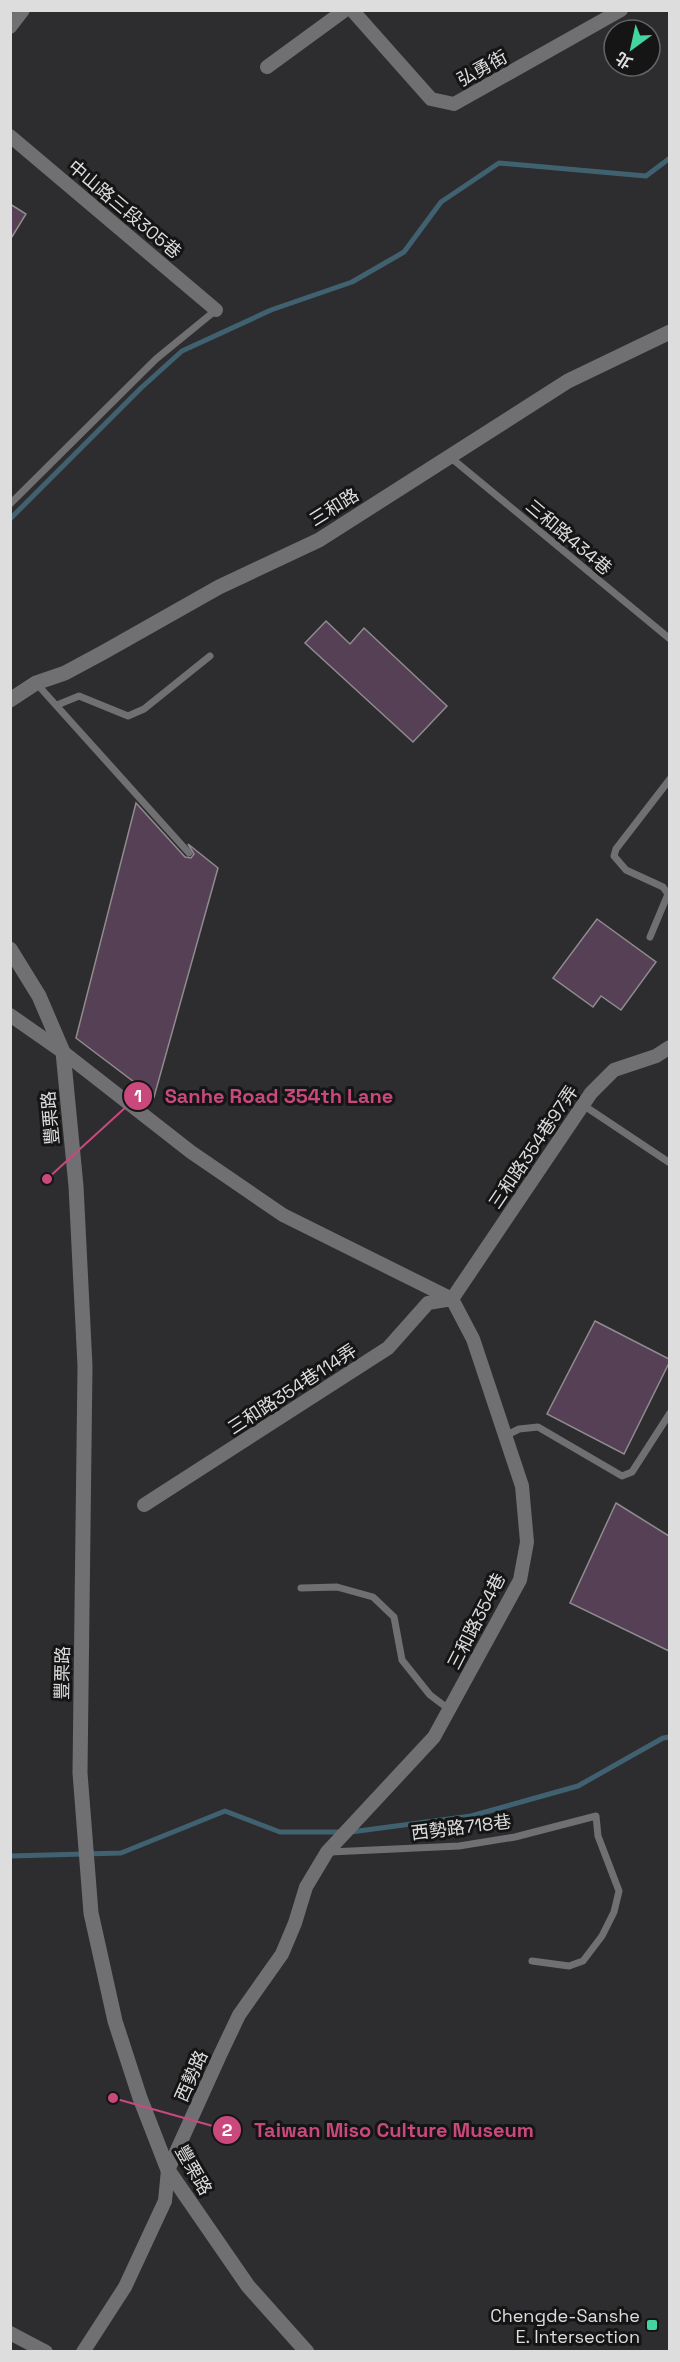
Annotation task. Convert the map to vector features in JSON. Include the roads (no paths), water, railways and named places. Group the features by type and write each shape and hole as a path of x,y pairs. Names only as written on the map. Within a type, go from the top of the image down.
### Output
{"street":[{"path":"10,27 23,10"},
{"path":"267,67 345,10"},
{"name":"弘勇街","path":"352,10 431,99 454,104 621,10"},
{"name":"中山路三段305巷","path":"10,136 216,310"},
{"name":"三和路","path":"10,700 36,683 65,673 219,587 320,540 567,381 669,332"},
{"name":"豐栗路","path":"10,949 39,996 63,1052 76,1186 85,1366 80,1773 91,1913 115,2021 140,2098 168,2170 248,2286 307,2352"},
{"path":"10,1015 63,1052 191,1152 284,1215 452,1299"},
{"name":"三和路354巷97弄","path":"452,1299 591,1093 614,1070 656,1056 669,1047"},
{"name":"三和路354巷","path":"327,1852 434,1737 520,1580 527,1542 522,1486 473,1338 452,1299"},
{"name":"三和路354巷114弄","path":"144,1505 388,1348 428,1303 452,1299"},
{"name":"西勢路","path":"83,2352 125,2287 165,2202 168,2170 239,2015 282,1954 306,1887 327,1852"},
{"path":"10,2333 45,2352"}],"lane":[{"path":"10,504 156,358 216,310"},
{"name":"三和路434巷","path":"450,457 669,639"},
{"path":"57,705 79,696 128,716 144,709 210,656"},
{"path":"36,683 189,853"},
{"path":"650,937 668,894 663,887 626,870 614,856 616,849 669,779"},
{"path":"583,1105 669,1163"},
{"path":"505,1436 519,1428 538,1427 622,1476 632,1472 669,1413"},
{"path":"301,1588 337,1587 373,1598 394,1617 402,1660 430,1695 450,1710"},
{"name":"西勢路718巷","path":"327,1852 459,1846 515,1837 596,1816 598,1836 619,1891 614,1911 602,1936 582,1961 569,1966 532,1961"}],"waterway":[{"path":"10,519 141,388 182,351 271,310 352,282 404,252 441,202 499,163 646,176 670,158"},
{"path":"351,1832 471,1816 578,1786 663,1738 670,1737"},
{"path":"10,1856 121,1853 225,1811 280,1832 342,1832"}],"place":[{"name":"Sanhe Road 354th Lane","path":"47,1179"},
{"name":"Taiwan Miso Culture Museum","path":"113,2098"},
{"name":"Chengde-Sanshe E. Intersection","path":"652,2325"}]}
